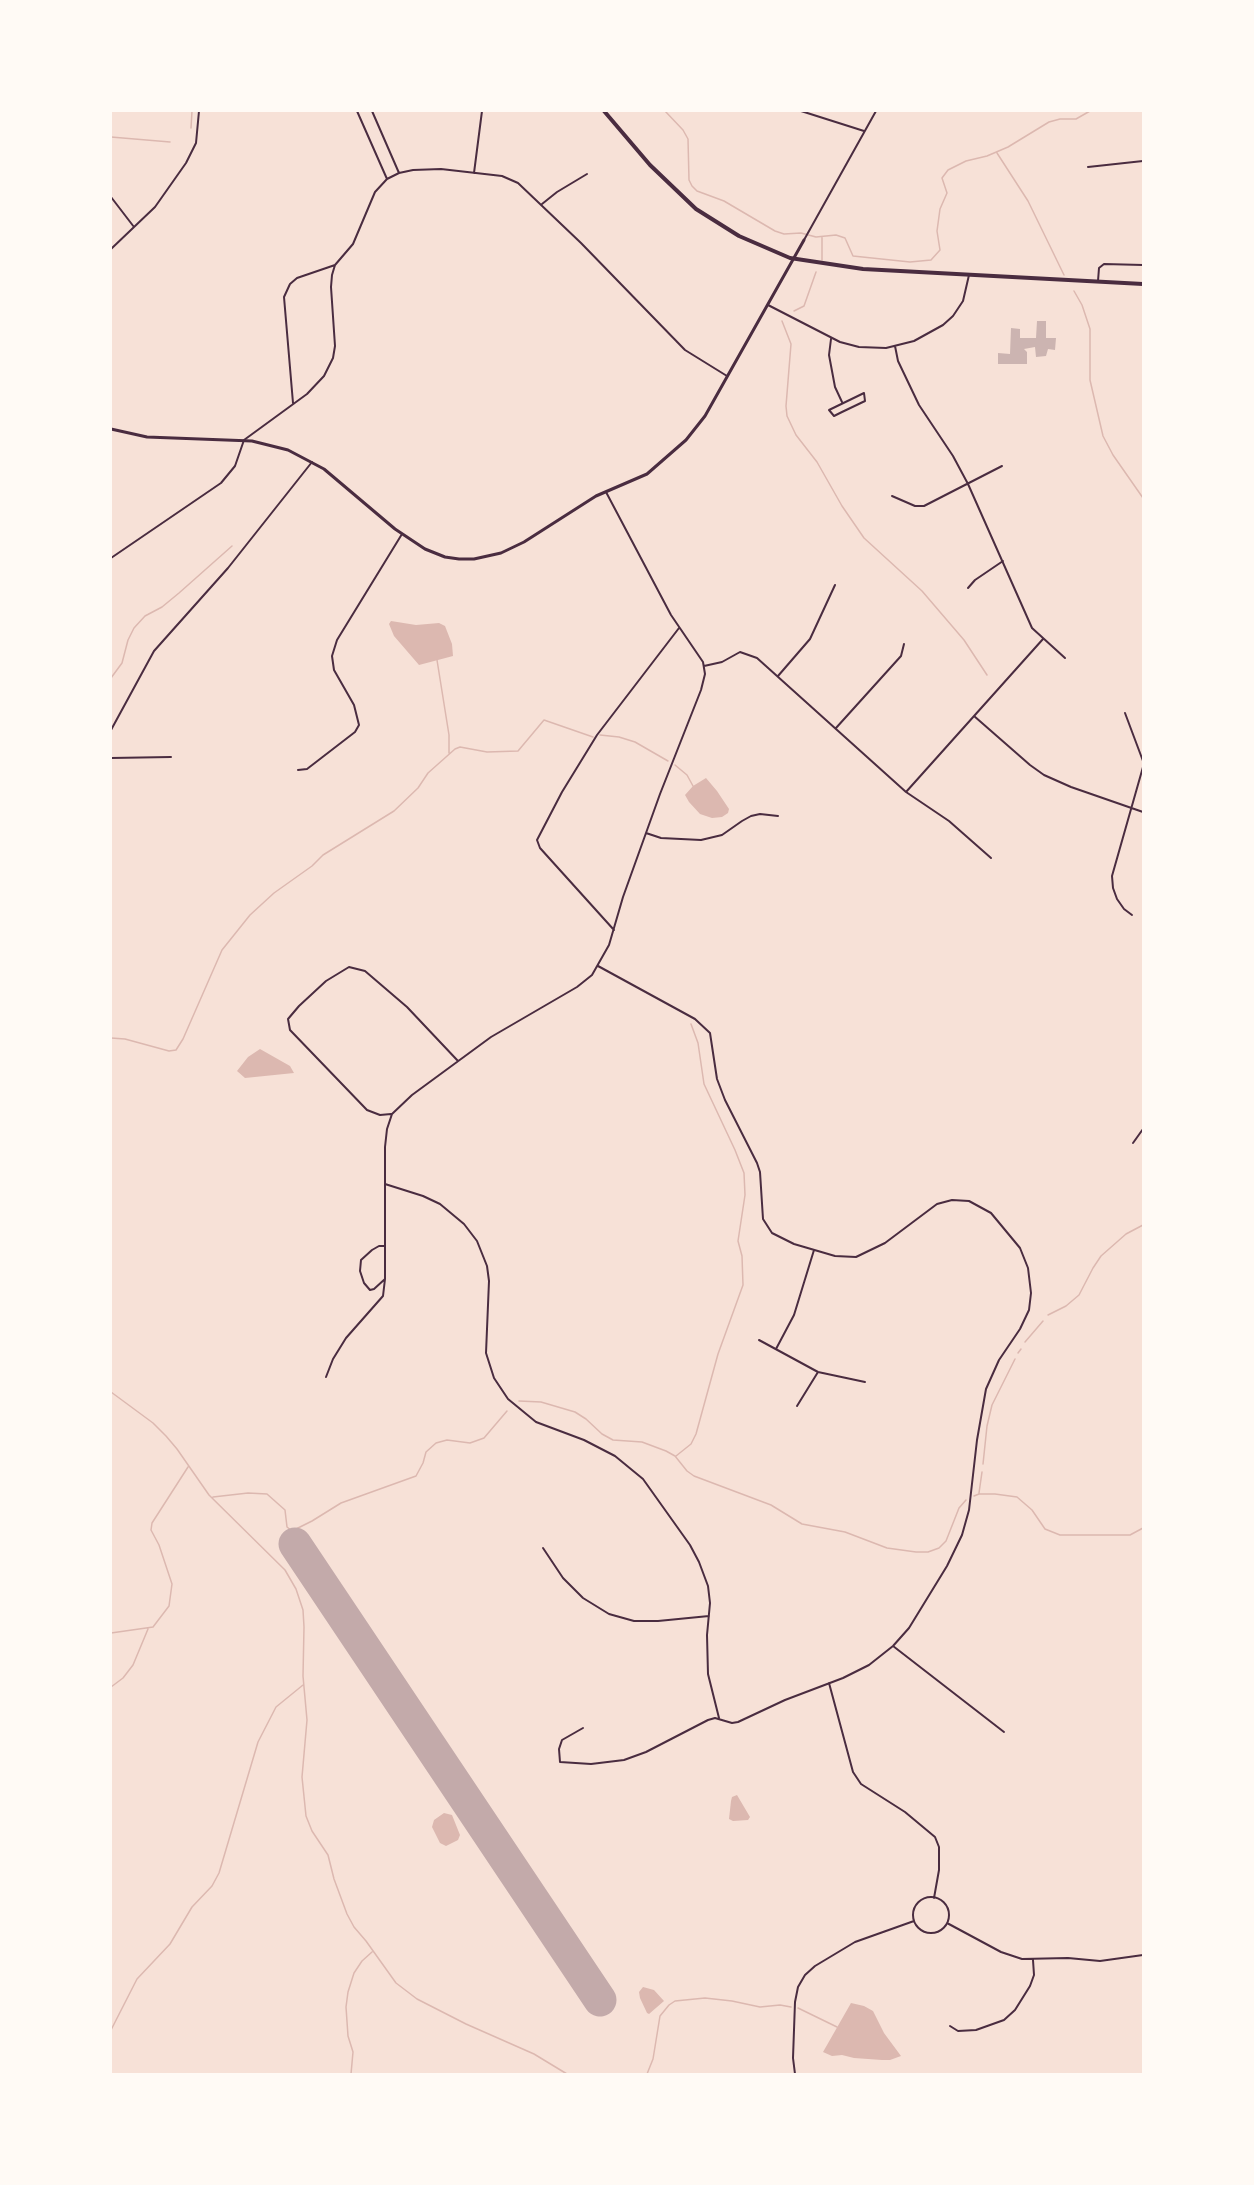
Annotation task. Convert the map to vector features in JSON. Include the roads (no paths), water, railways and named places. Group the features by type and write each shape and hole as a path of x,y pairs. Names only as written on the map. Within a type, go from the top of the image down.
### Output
{"main road":[{"path":"604,111 650,165 689,204 739,236 776,253 810,263 863,269 1143,284"}],"street":[{"path":"111,249 155,207 186,163 196,142 199,111"},
{"path":"357,111 387,179"},
{"path":"372,111 399,173"},
{"path":"474,173 482,111"},
{"path":"801,111 865,131"},
{"path":"111,429 147,436 244,441 271,445 312,462 346,486 402,534 425,549 445,557 474,559 495,555 524,543 576,508 648,474 669,457 695,430 728,376 876,111"},
{"path":"1088,167 1143,161"},
{"path":"111,558 225,479 235,466 244,441 317,385 328,370 333,358 335,338 331,287 335,265 353,244 371,199 379,186 399,173 421,169 502,176 524,187 685,350 728,376"},
{"path":"542,204 587,174"},
{"path":"111,197 135,227"},
{"path":"1098,280 1099,268 1104,264 1143,265"},
{"path":"293,405 284,297 290,284 297,278 335,265"},
{"path":"768,305 831,339 870,348 895,346 925,336 953,316 963,302 969,275"},
{"path":"831,339 829,355 835,387 842,402"},
{"path":"895,346 898,361 919,405 969,484 1029,624 1065,658"},
{"path":"864,393 866,397 865,401 834,416 830,410 842,402 864,393"},
{"path":"111,730 153,651 228,568 312,462"},
{"path":"892,496 915,506 924,506 1002,466"},
{"path":"326,1377 333,1359 346,1338 383,1296 386,1137 392,1114 412,1095 505,1028 577,987 592,975 614,930 646,833 701,690 704,666 679,628 606,492"},
{"path":"298,770 307,769 355,732 359,724 354,705 334,670 332,656 337,640 402,534"},
{"path":"969,588 975,580 1003,561"},
{"path":"778,676 810,639 835,585"},
{"path":"614,930 547,857 537,840 562,792 597,735 679,628"},
{"path":"906,792 1043,639"},
{"path":"836,728 901,657 904,644"},
{"path":"704,666 722,662 740,652 757,658 906,792 949,821 991,858"},
{"path":"1125,713 1143,761"},
{"path":"975,716 1044,775 1143,812"},
{"path":"111,758 171,757"},
{"path":"1132,915 1124,909 1116,896 1112,876 1143,766"},
{"path":"646,833 662,838 701,840 722,836 751,816 760,814 778,816"},
{"path":"583,1728 562,1740 559,1749 560,1762 591,1764 624,1760 646,1752 708,1720 719,1718 732,1723 738,1722 869,1665 893,1646 909,1628 947,1566 962,1536 969,1510 977,1440 986,1389 999,1360 1020,1329 1029,1310 1031,1293 1028,1268 1020,1248 991,1213 975,1203 958,1199 937,1204 885,1243 861,1255 847,1258 814,1250 776,1236 765,1225 762,1213 760,1172 719,1088 714,1069 710,1033 695,1019 598,966"},
{"path":"392,1114 380,1115 367,1110 294,1034 288,1024 288,1019 299,1006 326,981 349,967 365,971 407,1007 458,1061"},
{"path":"1133,1143 1143,1129"},
{"path":"385,1184 440,1204 456,1216 473,1236 483,1255 489,1281 486,1353 494,1378 502,1392 536,1422 600,1446 615,1456 643,1479 690,1545 708,1586 708,1674 719,1718"},
{"path":"385,1246 379,1246 364,1255 360,1265 364,1283 370,1290 385,1279"},
{"path":"776,1349 794,1315 814,1250"},
{"path":"759,1340 818,1372 865,1382"},
{"path":"797,1406 818,1372"},
{"path":"543,1548 563,1578 583,1598 609,1614 634,1621 709,1616"},
{"path":"893,1646 1004,1732"},
{"path":"829,1683 853,1772 861,1784 905,1812 935,1837 939,1847 939,1870 934,1898"},
{"path":"934,1898 944,1902 947,1907 949,1912 947,1923 939,1931 927,1932 921,1930 914,1921 913,1915 922,1900 934,1898"},
{"path":"795,2074 793,2058 795,2002 798,1987 805,1975 815,1966 855,1942 914,1921"},
{"path":"947,1923 1001,1952 1022,1959 1068,1958 1101,1961 1143,1955"},
{"path":"950,2026 958,2031 976,2030 993,2026 1004,2020 1016,2010 1030,1986 1034,1975 1033,1960"}],"waterway":[{"path":"191,128 192,111"},
{"path":"665,111 683,130 688,139 689,180 697,191 724,201 775,231 816,237 836,235 845,238 853,256 910,262 931,260 940,250 937,231 940,209 947,193 942,178 948,170 966,161 987,156 1008,147 1049,122 1076,119 1090,111"},
{"path":"111,137 170,142"},
{"path":"997,153 1028,201 1064,275"},
{"path":"822,237 822,260"},
{"path":"794,311 804,306 816,272"},
{"path":"1074,291 1082,305 1090,329 1090,380 1103,436 1113,455 1143,498"},
{"path":"782,321 791,344 787,416 796,435 817,462 842,506 864,538 922,591 964,640 987,675"},
{"path":"111,678 122,663 134,628 145,616 162,607 232,546"},
{"path":"437,660 449,735 449,753"},
{"path":"111,1038 125,1039 169,1051 176,1050 222,950 250,915 323,855 394,811 418,788 428,773 455,749 460,747 487,752 518,751 544,720 593,737"},
{"path":"600,735 635,742 668,761"},
{"path":"675,765 687,775 693,786"},
{"path":"676,1456 691,1444 696,1434 718,1354 743,1285 742,1256 738,1241 745,1195 744,1173 704,1084 698,1043 691,1024"},
{"path":"1048,1315 1066,1306 1079,1295 1101,1256 1126,1234 1143,1225"},
{"path":"1025,1342 1043,1321"},
{"path":"1018,1353 1021,1349"},
{"path":"983,1464 992,1405 1015,1359"},
{"path":"111,1392 153,1423 166,1436 209,1495 285,1570 296,1589 303,1610 304,1627 303,1676 307,1720 302,1777 306,1816 312,1831 328,1855 334,1879 354,1927 396,1983 417,1999 534,2054 567,2074"},
{"path":"519,1401 541,1402 575,1412 613,1440 642,1442 666,1451 675,1456 694,1476 771,1505 802,1524 845,1532 887,1548 916,1552 928,1552 939,1548 946,1541 959,1508 966,1500"},
{"path":"213,1497 248,1493 267,1494 285,1510 287,1527 292,1531 341,1503 416,1476 426,1452 436,1443 447,1440 470,1443 484,1438 507,1411"},
{"path":"111,1633 153,1627 169,1606 172,1584 159,1545 151,1530 152,1523 188,1467"},
{"path":"979,1493 982,1472"},
{"path":"974,1496 995,1494 1017,1497 1032,1510 1045,1529 1060,1535 1130,1535 1143,1528"},
{"path":"111,1687 123,1678 133,1665 148,1629"},
{"path":"111,2030 137,1979 170,1944 192,1907 212,1886 219,1873 258,1742 276,1707 303,1685"},
{"path":"351,2074 353,2052 348,2036 346,2007 348,1992 354,1973 372,1952"},
{"path":"647,2074 653,2059 660,2016 675,2001 705,1998 760,2007 780,2005 791,2007"},
{"path":"798,2008 837,2027"}]}
